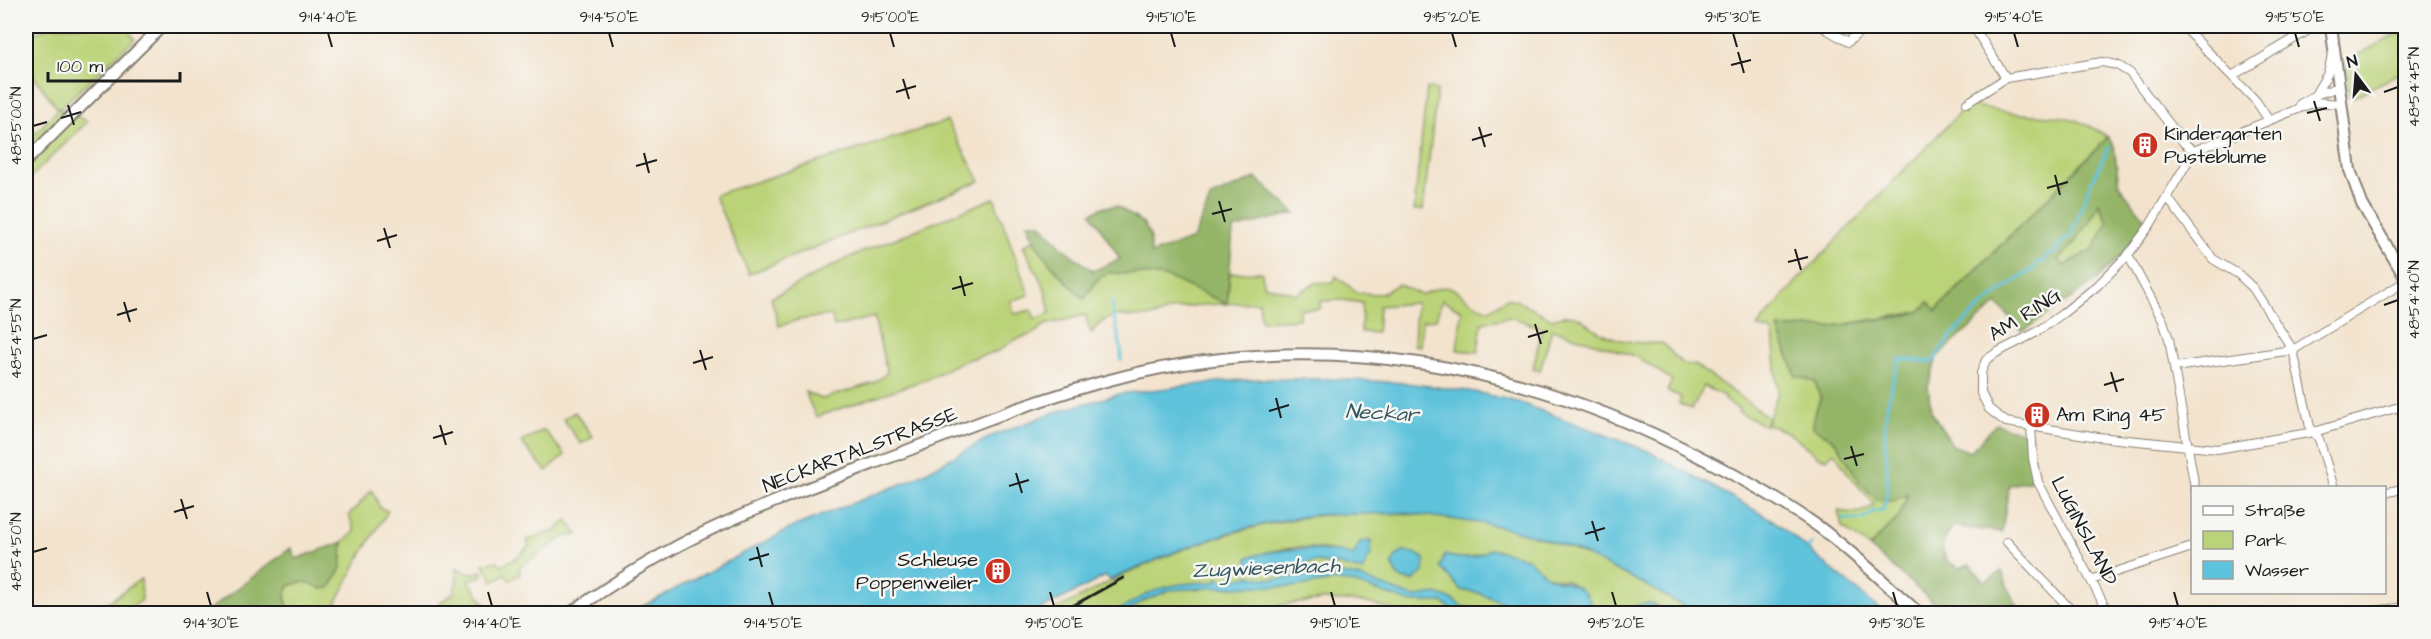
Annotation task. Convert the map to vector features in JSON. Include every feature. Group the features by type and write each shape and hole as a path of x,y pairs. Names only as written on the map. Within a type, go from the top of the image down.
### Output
{"main road":[{"path":"26,161 162,26"},
{"path":"2331,26 2349,163 2355,187 2362,204 2406,280"},
{"name":"NECKARTALSTRASSE","path":"569,614 615,582 669,550 723,523 977,423 1067,392 1126,376 1182,365 1248,356 1286,354 1396,359 1469,371 1537,388 1600,410 1669,440 1761,490 1817,526 1920,614"}],"street":[{"path":"1821,26 1848,42 1866,26"},
{"path":"1973,26 2006,78"},
{"path":"2182,26 2256,101 2268,119"},
{"path":"2232,76 2307,30"},
{"path":"2315,95 2328,73 2334,48"},
{"path":"1967,103 2006,78 2102,62 2117,65 2130,74 2184,143 2194,151 2268,119 2316,102 2341,104"},
{"path":"2292,110 2315,95 2339,87"},
{"name":"AM RING","path":"2194,151 2167,197 2128,255 2097,286 2062,314 2035,333 1995,352 1986,360 1980,384 1981,393 1989,409 2006,422 2031,427 2217,449 2314,432 2399,407 2406,417"},
{"path":"2167,197 2213,259 2238,274 2253,288 2293,350 2310,427 2319,439 2333,486"},
{"path":"2128,255 2163,321 2175,367 2195,486"},
{"path":"2175,367 2293,350 2406,280"},
{"name":"LUGINSLAND","path":"2031,427 2033,458 2038,482 2109,614"},
{"path":"2386,494 2406,488"},
{"path":"2007,542 2074,614"},
{"path":"2091,580 2191,548"},
{"path":"2290,614 2366,613 2406,607"}],"green space":[{"path":"51,26 125,26 135,39 59,109 88,121 26,182 26,143 58,109 26,66 26,37"},
{"path":"2405,30 2405,70 2350,99 2346,61"},
{"path":"1427,88 1437,90 1423,210 1414,210"},
{"path":"1967,105 2072,119 2108,137 1935,311 1827,327 1778,328 1796,376 1815,381 1821,399 1815,411 1813,427 1836,442 1870,494 1908,493 1899,518 1869,547 1842,527 1838,511 1862,512 1874,504 1849,475 1835,453 1827,459 1819,457 1789,433 1767,424 1778,392 1773,332 1757,327 1797,281"},
{"path":"947,121 980,181 749,274 714,195"},
{"path":"2108,137 2114,146 2119,185 2147,222 2123,254 2093,283 2023,331 1997,304 1937,357 1928,387 1931,411 1952,445 1970,452 1996,424 2030,435 2033,480 2009,485 2002,532 1953,526 1941,547 1948,562 1960,568 1969,564 1985,582 2002,571 2010,593 2022,613 1946,613 1869,547 1899,517 1908,494 1893,501 1877,500 1859,481 1836,442 1813,427 1815,411 1821,399 1815,382 1796,376 1778,328 1827,327 1903,316 1919,312 1929,302 1936,311","holes":["2099,203 2108,222 2093,249 2064,266 2058,259 2082,233"]},
{"path":"1256,178 1295,213 1233,229 1227,304 1167,277 1140,274 1107,273 1098,279 1084,299 1043,254 1027,223 1040,223 1063,248 1093,271 1120,259 1091,213 1103,207 1117,206 1143,223 1150,236 1151,254 1193,239 1211,197"},
{"path":"994,198 1029,295 1011,301 1014,314 1032,310 1035,319 1050,313 1045,289 1023,246 1033,240 1084,299 1098,279 1107,273 1140,274 1167,277 1226,304 1186,307 1154,316 1113,317 1099,324 1091,333 1085,315 1045,325 1033,334 1014,340 998,351 960,362 927,379 816,417 805,392 822,399 874,383 887,373 874,317 834,327 832,315 798,320 779,326 771,298 850,257"},
{"path":"2099,203 2108,222 2093,249 2064,266 2058,259 2073,245"},
{"path":"1262,272 1263,285 1297,294 1315,283 1334,282 1336,276 1358,293 1381,294 1398,284 1421,295 1434,289 1451,288 1470,301 1490,310 1507,298 1518,301 1552,319 1563,316 1577,317 1613,338 1634,342 1662,343 1683,364 1695,365 1768,417 1765,426 1738,412 1739,409 1725,400 1726,397 1704,386 1692,409 1679,404 1681,397 1667,391 1672,380 1637,357 1552,329 1540,371 1533,369 1542,328 1511,317 1482,323 1478,352 1457,350 1462,311 1442,300 1436,319 1422,321 1420,346 1414,345 1416,303 1379,306 1377,333 1361,332 1362,303 1342,300 1320,301 1320,309 1299,309 1299,319 1261,321 1259,302 1227,304 1230,273"},
{"path":"575,412 593,437 581,444 563,419"},
{"path":"544,430 565,455 546,471 521,442"},
{"path":"372,490 380,508 388,511 361,555 331,613 289,613 285,596 288,587 305,582 322,589 341,568 343,542 355,532 349,515"},
{"path":"1349,513 1407,514 1494,525 1550,541 1593,559 1696,613 1672,613 1656,605 1634,606 1633,613 1594,613 1591,602 1568,581 1547,576 1526,559 1490,549 1468,558 1445,555 1461,590 1479,593 1525,613 1403,613 1363,602 1324,600 1235,613 1048,614 1121,576 1193,546 1268,524","holes":["1298,547 1354,555 1362,571 1316,562 1303,563 1291,569 1247,568 1266,552"]},
{"path":"567,520 578,535 564,537 519,568 520,574 510,580 505,574 493,581 483,564 498,561 501,565 516,558 529,546 527,540 555,531"},
{"path":"343,542 341,568 330,588 321,589 306,583 289,586 285,596 289,613 205,613 291,548 296,559"},
{"path":"456,567 469,574 482,571 483,576 468,580 490,611 487,613 433,613 440,602 453,594 457,580"},
{"path":"141,579 142,600 123,613 93,613"}],"water":[{"name":"Neckar","path":"1261,379 1337,379 1406,383 1475,392 1518,402 1648,451 1773,520 1884,613 1696,613 1577,551 1536,536 1494,525 1405,513 1312,515 1228,533 1177,551 1110,580 1106,576 1034,613 630,613 795,526 911,480 992,436 1055,412 1119,394"},
{"name":"Zugwiesenbach","path":"1371,541 1371,554 1362,571 1316,562 1303,563 1291,569 1247,569 1248,557 1275,551 1301,549 1354,555 1360,542"},
{"path":"1490,549 1523,557 1549,577 1583,591 1594,613 1573,613 1563,608 1556,613 1525,613 1479,593 1461,590 1440,567 1445,555 1468,558"},
{"path":"1403,552 1415,553 1425,559 1424,571 1413,581 1399,577 1393,568 1392,563 1396,556"},
{"path":"1332,572 1358,577 1416,597 1437,594 1463,607 1501,613 1456,612 1442,602 1410,602 1350,582 1335,581 1292,587 1253,586 1170,590 1143,601 1125,613 1113,613 1161,588 1215,582 1218,578 1225,581 1250,575 1258,578 1278,579"},
{"path":"1648,603 1672,613 1633,613 1634,606"}],"waterway":[{"path":"1843,519 1863,520 1872,512 1883,510 1887,483 1885,436 1887,406 1900,359 1933,362 1953,334 1977,310 2033,269 2038,262 2045,261 2047,255 2054,254 2060,243 2070,237 2092,180 2109,147"},
{"path":"1112,302 1121,360"},
{"path":"1808,548 1813,543"}],"railway":[{"path":"1058,614 1123,578"}],"place":[{"name":"Kindergarten Pusteblume","path":"2145,145"},
{"name":"Am Ring 45","path":"2037,415"},
{"name":"Schleuse Poppenweiler","path":"998,571"}]}
